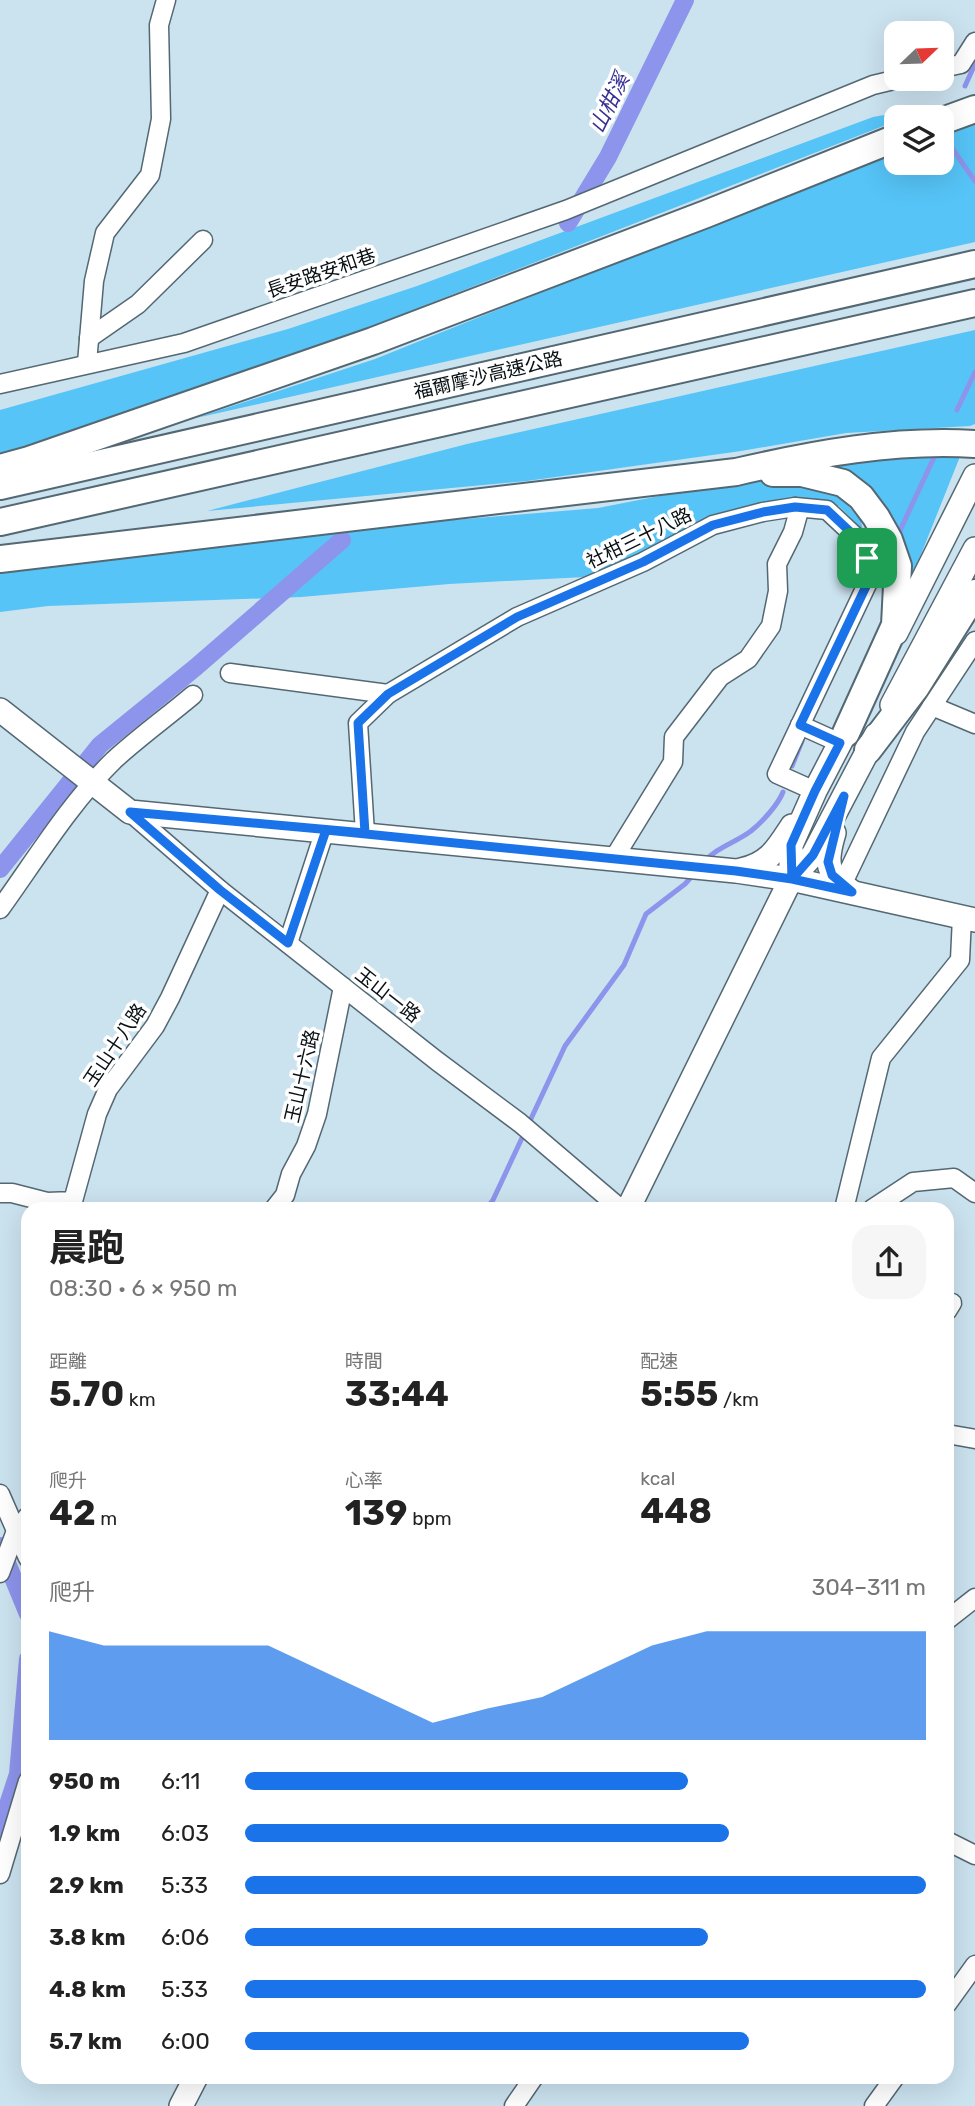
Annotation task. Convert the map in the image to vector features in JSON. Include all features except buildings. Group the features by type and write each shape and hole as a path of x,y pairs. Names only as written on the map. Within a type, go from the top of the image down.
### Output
{"highway":[{"path":"954,117 975,109"},
{"path":"954,125 975,121"},
{"path":"0,468 373,341 884,143"},
{"name":"福爾摩沙高速公路","path":"0,486 974,265"},
{"name":"福爾摩沙高速公路","path":"0,522 973,304"},
{"path":"0,559 736,472 802,457 934,441 975,444"},
{"path":"736,472 802,473 843,484 861,497 889,540 898,566 895,625 843,738"},
{"path":"868,750 916,687 975,593"}],"main road":[{"path":"792,879 791,845 815,791 975,476"},
{"path":"631,1202 792,879 813,855 975,549"},
{"path":"0,709 130,812 736,871 847,888 968,918"},
{"path":"736,871 763,863 779,847 815,791"},
{"path":"844,796 828,862 832,875 847,888"},
{"path":"181,2106 192,2084"}],"street":[{"path":"87,363 94,281 105,233 150,175 161,119 159,25 166,0"},
{"path":"954,65 961,64 975,42"},
{"name":"長安路安和巷","path":"0,384 184,343 566,210 884,82"},
{"path":"89,338 138,304 204,240"},
{"path":"614,858 673,762 674,737 720,677 748,659 771,626 778,591 777,564 793,532 798,514 795,507"},
{"name":"社柑三十八路","path":"365,833 358,723 388,694 517,617 643,562 713,525 795,507 827,510 859,540 867,558 870,578 777,774 815,791"},
{"path":"847,888 915,732 975,641"},
{"path":"230,673 388,694"},
{"path":"0,909 54,833 94,783 115,760 193,695"},
{"path":"932,706 975,724"},
{"path":"800,725 843,738"},
{"name":"玉山一路","path":"130,812 220,890 526,1128 613,1202"},
{"path":"288,943 326,830"},
{"name":"玉山十八路","path":"0,1193 12,1193 47,1202 73,1201 97,1114 108,1089 160,1017 220,890"},
{"path":"846,1202 881,1058 960,960 968,918"},
{"name":"玉山十六路","path":"280,1202 306,1146 317,1114 343,987"},
{"path":"883,1202 913,1182 954,1178 975,1193"},
{"path":"954,1435 975,1439"},
{"path":"0,1494 21,1543"},
{"path":"0,1573 21,1525"},
{"path":"954,1614 975,1598"},
{"path":"0,1874 21,1804"},
{"path":"954,1844 975,1855"},
{"path":"954,1994 975,1965"},
{"path":"514,2106 529,2084"},
{"path":"874,2106 890,2084"}],"shaded area":[{"path":"884,115 884,126 288,359 0,454 0,410 288,329 417,286"},
{"path":"975,125 975,242 196,418 375,359 884,155 884,175 954,175 954,130"},
{"path":"975,330 975,424 970,426 846,433 741,451 527,481 207,511 467,444"},
{"path":"963,449 904,597 894,526 882,500 872,490 820,461"},
{"path":"799,481 838,493 861,521 863,531 839,506 794,499 731,514 585,577 449,584 301,597 48,606 0,612 0,569 224,539 598,508 731,482"}],"waterway":[{"name":"山柑溪","path":"568,223 608,157 685,0"},
{"path":"965,86 975,64"},
{"path":"954,151 975,181"},
{"path":"957,410 975,372"},
{"path":"897,537 937,451"},
{"path":"0,869 100,745 196,667 342,540"},
{"path":"876,583 880,573"},
{"path":"792,766 802,741"},
{"path":"704,862 755,827 774,808 783,792"},
{"path":"491,1202 565,1046 624,965 646,914 693,875"},
{"path":"0,1546 21,1597"},
{"path":"0,1829 18,1774 21,1740"}],"route":[{"path":"867,558 859,540 827,510 795,507 763,512 713,525 643,562 517,617 388,694 358,723 365,833 130,812 220,890 288,943 326,830 736,871 792,879 852,892 832,875 828,862 844,796 813,855 792,879 791,845 840,743 800,725 870,578 867,558"}]}
